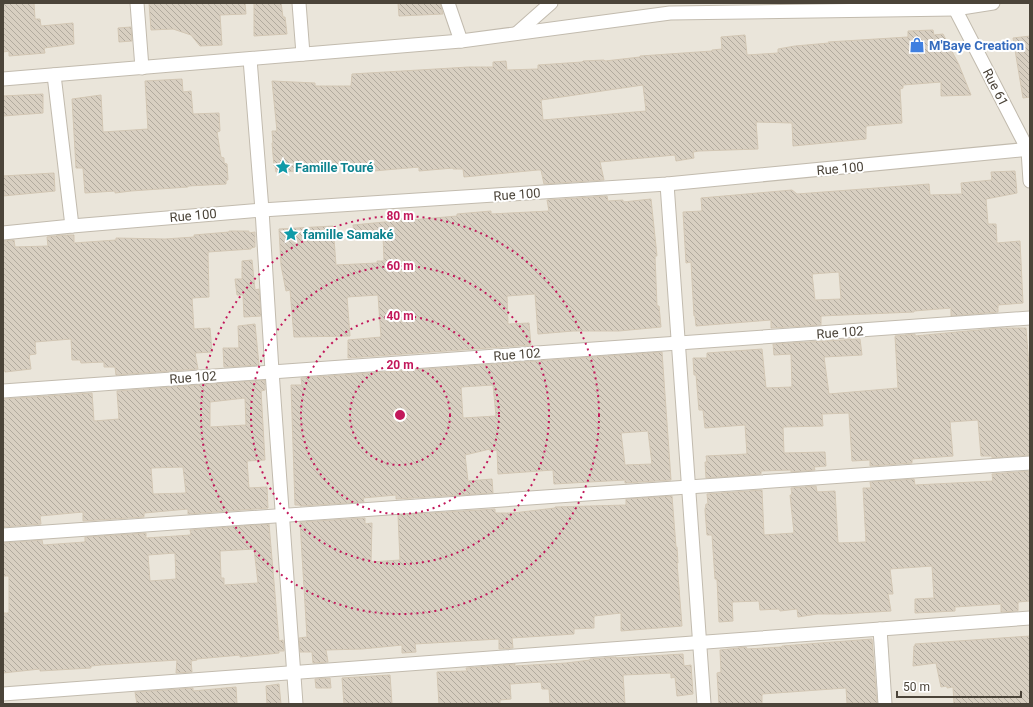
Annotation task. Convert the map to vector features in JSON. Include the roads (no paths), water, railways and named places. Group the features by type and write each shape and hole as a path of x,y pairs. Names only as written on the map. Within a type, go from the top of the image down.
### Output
{"street":[{"path":"137,3 142,68"},
{"path":"300,3 303,54"},
{"path":"448,3 461,41"},
{"path":"517,33 551,3"},
{"path":"3,80 461,41 670,13 954,6 993,3"},
{"name":"Rue 61","path":"954,6 1029,150"},
{"path":"250,59 262,210 296,704"},
{"path":"54,75 72,226"},
{"path":"1029,150 1030,181"},
{"name":"Rue 100","path":"3,233 262,210 668,184 1029,150"},
{"path":"668,184 704,704"},
{"name":"Rue 102","path":"3,390 1030,318"},
{"path":"3,535 1030,463"},
{"path":"3,694 1030,618"},
{"path":"880,629 885,704"}],"place":[{"name":"M'Baye Creation","path":"917,45"},
{"name":"Famille Touré","path":"283,167"},
{"name":"famille Samaké","path":"291,234"}]}
